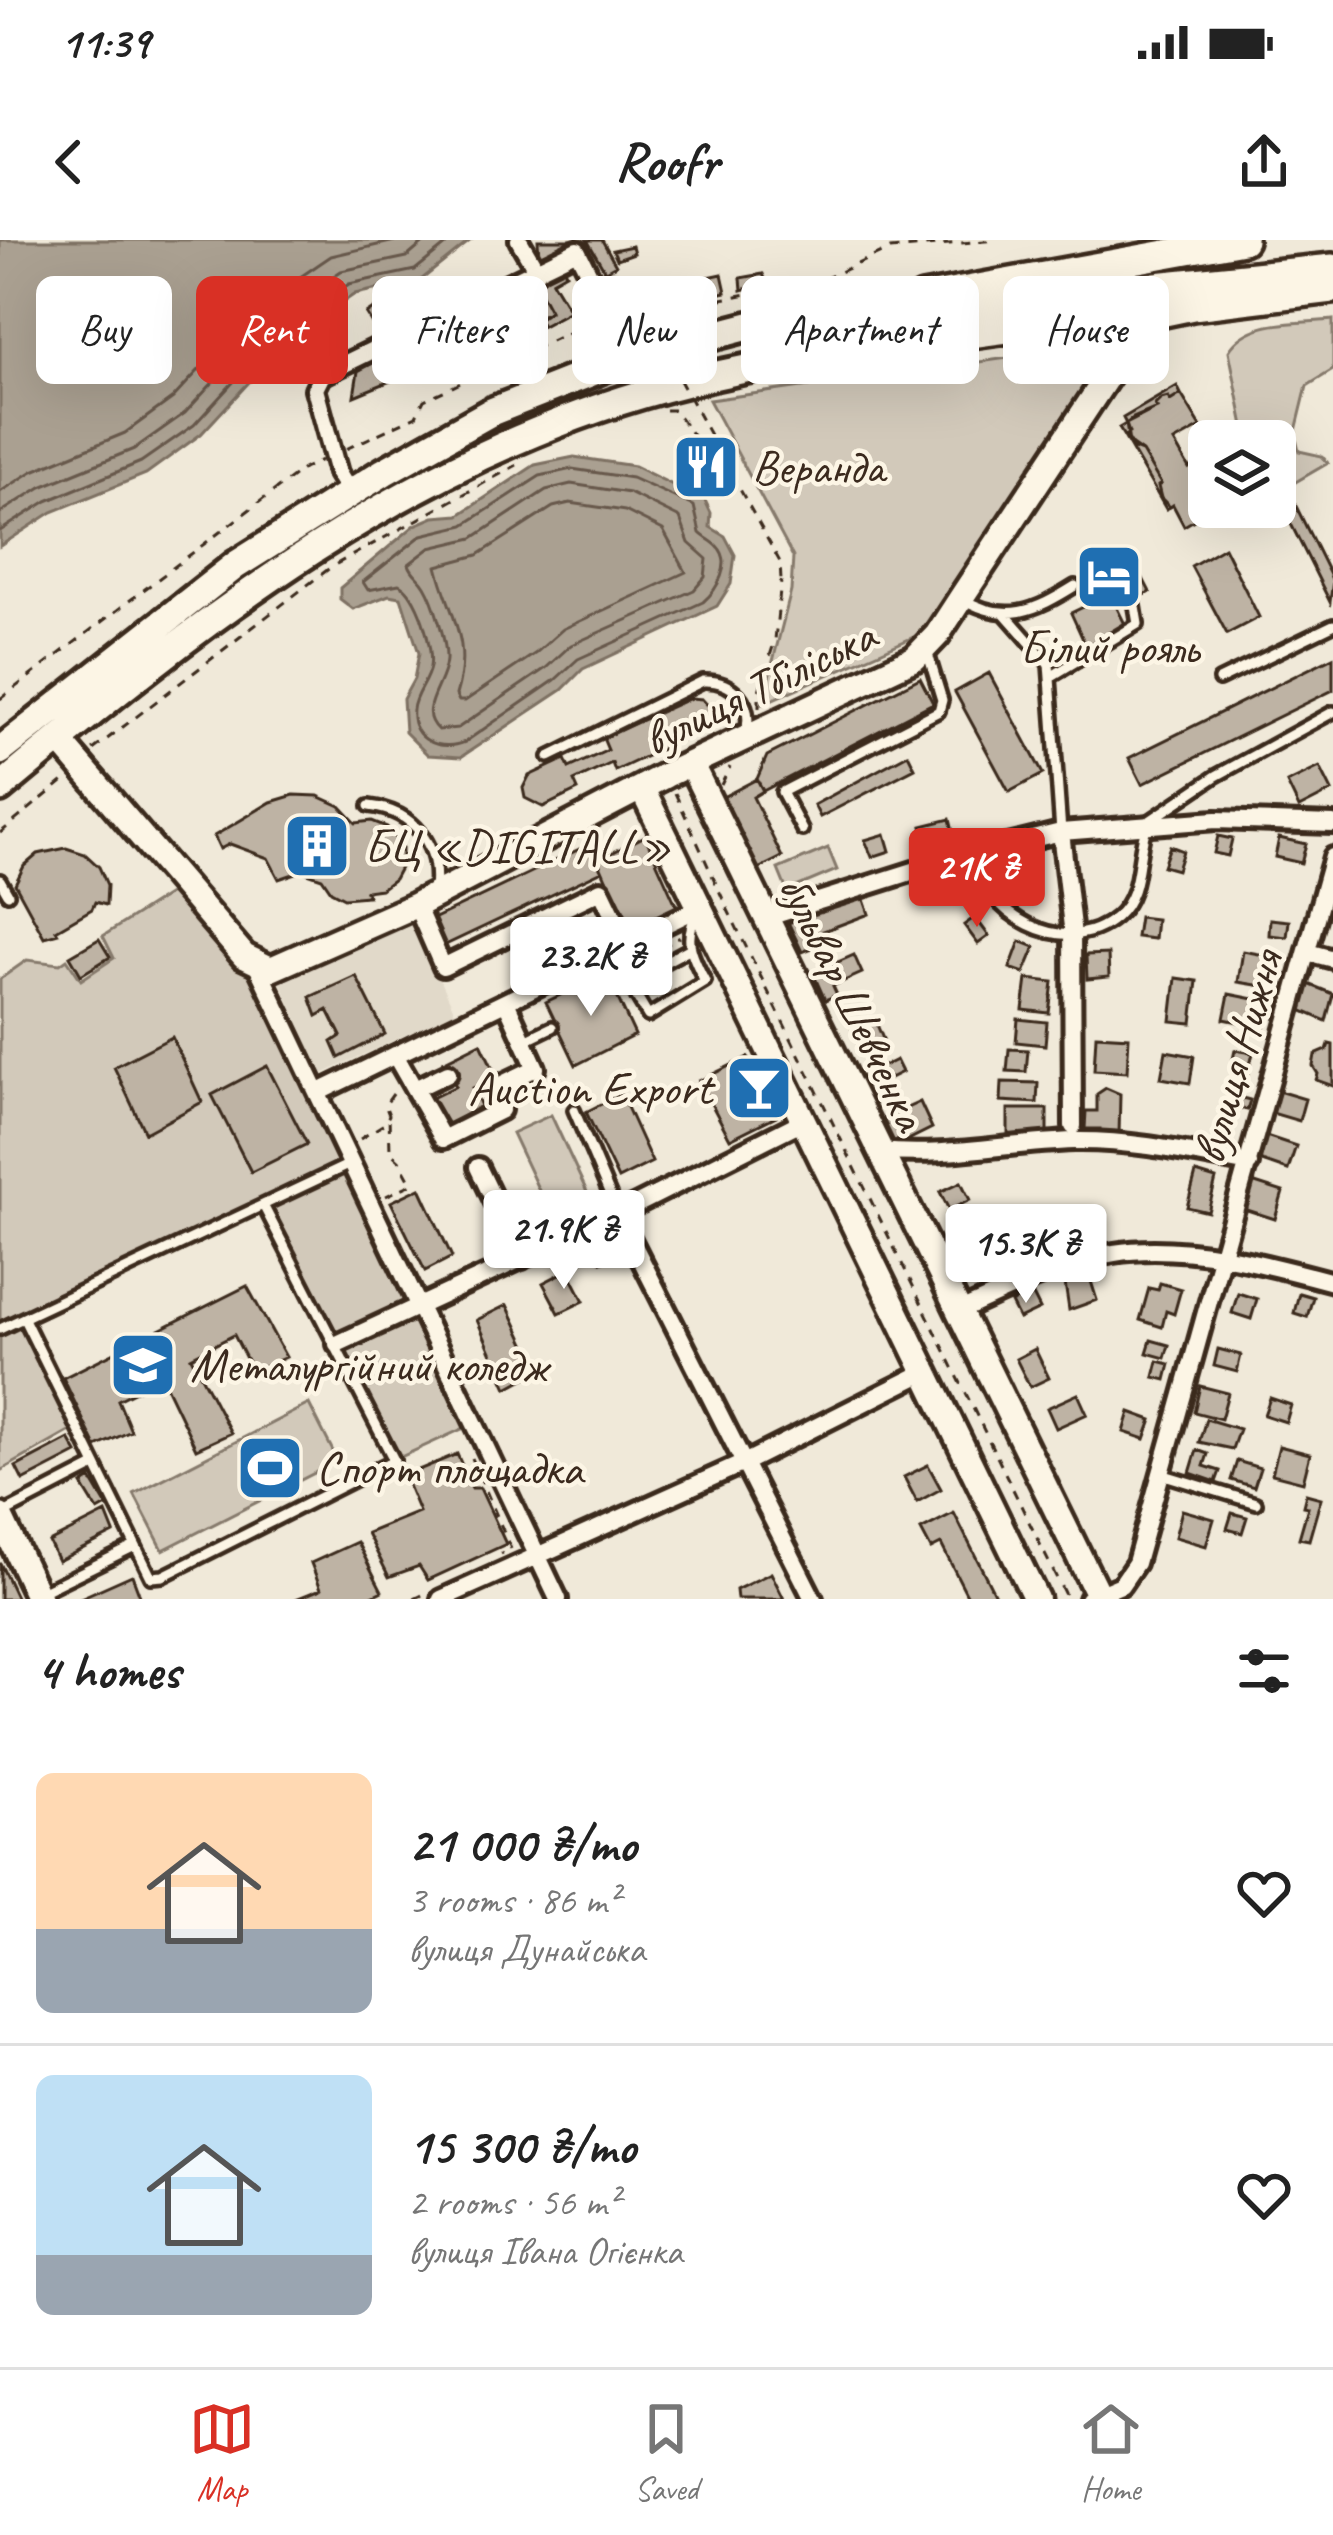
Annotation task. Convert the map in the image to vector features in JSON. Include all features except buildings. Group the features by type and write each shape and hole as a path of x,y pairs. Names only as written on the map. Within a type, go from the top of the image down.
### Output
{"main road":[{"path":"979,288 1244,240"},
{"path":"1169,285 1333,268"},
{"path":"1169,311 1333,289"},
{"path":"0,751 49,729 243,594 373,513 530,433 598,409 653,402 777,364 1003,330"},
{"path":"0,788 49,729 236,566 491,412 572,379"},
{"path":"598,409 603,384"},
{"path":"633,384 653,402"},
{"path":"400,463 395,474 400,483 419,488"},
{"path":"357,489 379,494 373,513"}],"street":[{"path":"518,240 537,271"},
{"path":"357,489 334,454 315,389 322,375 577,250 590,276"},
{"name":"вулиця Тбіліська","path":"264,967 425,900 666,776 740,750 906,663 926,648 962,598 1102,384"},
{"path":"49,729 213,921 264,967 557,1599"},
{"name":"бульвар Шевченка","path":"692,764 1095,1597"},
{"name":"бульвар Шевченка","path":"643,791 1036,1599"},
{"path":"765,918 1061,832 1216,820 1333,824"},
{"path":"1061,832 1072,932 1073,1126"},
{"name":"вулиця Нижня","path":"1095,1597 1121,1585 1136,1563 1333,857"},
{"path":"425,900 443,967 601,890 627,944"},
{"path":"319,1091 701,907"},
{"path":"1307,952 1333,959"},
{"path":"395,1054 443,1139 500,1110 491,1089 536,1068 506,1002"},
{"path":"412,1081 448,1073"},
{"path":"337,1344 618,1214 803,1121"},
{"path":"879,1151 910,1154 1073,1141 1135,1143 1249,1164"},
{"path":"478,1167 522,1259"},
{"path":"618,1214 813,1599"},
{"path":"958,1312 1030,1280 1115,1253 1222,1256 1333,1282"},
{"path":"441,1599 744,1463 927,1371"},
{"path":"0,1515 38,1596"}],"lane":[{"path":"962,598 1005,614 1040,608 1075,586"},
{"path":"1052,676 1138,624 1135,606"},
{"path":"1005,614 1049,664 1061,832"},
{"path":"1219,680 1333,625"},
{"path":"802,830 782,792 939,711 942,700 926,648"},
{"path":"549,757 703,681 728,685 740,696 749,721 740,750"},
{"path":"973,854 989,894 1009,914 1034,928 1072,932 1104,924 1123,907 1139,871 1148,822 1216,776 1333,712"},
{"path":"369,806 393,811 422,832 436,866 425,900"},
{"path":"0,880 8,894"},
{"path":"689,949 628,982 649,1016 705,981 689,949 689,930 701,907"},
{"path":"523,1041 553,1027"},
{"path":"574,1110 618,1214"},
{"path":"0,1329 262,1205 350,1153"},
{"path":"23,1319 151,1577 163,1576 394,1460 262,1205"},
{"path":"0,1515 95,1466"},
{"path":"1161,1474 1256,1503"},
{"path":"38,1596 135,1546"}],"path":[{"path":"763,718 758,691 775,640 780,562 645,317 824,279 890,249 995,240"},
{"path":"0,699 303,469 416,416 424,400 572,331"},
{"path":"653,402 675,410 699,444"},
{"path":"0,832 79,763 331,567 515,466"},
{"path":"718,792 740,750"},
{"path":"666,776 1067,1599"},
{"path":"619,973 683,935"},
{"path":"384,1198 412,1184 390,1152 386,1105 412,1081"},
{"path":"350,1153 389,1114"},
{"path":"468,1440 473,1463 511,1549"}],"shaded area":[{"path":"1333,320 1333,370 1307,386 1296,431 1296,420 1243,420 1229,351 1249,333 1290,323"},
{"path":"1003,359 1003,384 1089,384 918,635 762,704 791,591 793,557 709,400 823,384 979,384 979,362"},
{"path":"590,384 601,388 499,429 401,479 397,475 498,421"},
{"path":"1296,439 1299,451 1322,456 1328,463 1296,482"},
{"path":"828,848 837,870 787,891 778,869"},
{"path":"183,885 244,956 475,1423 394,1460 262,1205 24,1319 76,1428 0,1471 0,979 27,960 60,964 67,959 81,980 114,958 103,936"},
{"path":"411,915 455,1012 322,1074 278,977"},
{"path":"551,1115 587,1192 548,1210 512,1133"},
{"path":"309,1404 338,1461 163,1550 134,1494"}],"water":[{"path":"0,240 471,240 426,276 372,276 372,290 348,299 348,276 196,276 196,384 247,384 201,434 146,474 52,512 0,546"},
{"path":"574,457 634,466 687,492 702,494 711,513 710,527 725,536 735,555 731,584 717,606 583,669 562,690 461,757 428,755 405,732 403,699 414,679 419,653 401,597 389,595 353,609 340,599 340,588 415,525 459,515 535,465"}],"place":[{"name":"Веранда","path":"706,467"},
{"name":"Білий рояль","path":"1109,577"},
{"name":"БЦ «DIGITALL»","path":"317,846"},
{"name":"Auction Export","path":"759,1088"},
{"name":"Металургійний коледж","path":"143,1365"},
{"name":"Спорт площадка","path":"270,1468"}]}
